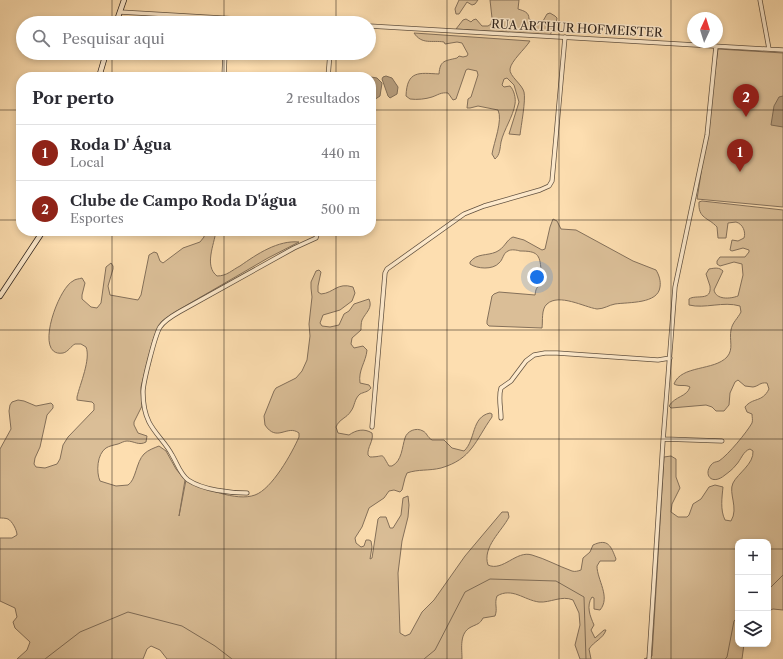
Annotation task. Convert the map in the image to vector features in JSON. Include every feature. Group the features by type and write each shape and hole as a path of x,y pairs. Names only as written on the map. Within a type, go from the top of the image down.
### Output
{"main road":[{"path":"119,16 124,0"},
{"path":"100,72 104,60"},
{"path":"0,296 40,236"}],"street":[{"path":"760,0 769,49"},
{"path":"120,12 168,16"},
{"name":"RUA ARTHUR HOFMEISTER","path":"376,26 687,44"},
{"path":"372,427 385,273 387,269 464,214 484,206 549,186 552,181 565,37"},
{"name":"RUA ARTHUR HOFMEISTER","path":"723,46 783,50"},
{"path":"649,659 675,287 707,134 716,48"},
{"path":"224,72 225,60"},
{"path":"328,72 329,60"},
{"path":"247,493 229,493 188,480 178,469 172,454 149,422 145,408 143,391 156,338 160,328 165,322 179,312 294,248 316,238 317,236"},
{"path":"501,418 500,388 511,381 526,361 534,355 558,353 658,360 670,358"},
{"path":"664,438 722,441"}],"shaded area":[{"path":"459,0 478,0 472,5 467,2 459,14 456,14 455,9"},
{"path":"490,0 519,0 518,9 527,13 529,19 534,22 543,21 547,14 550,13 557,18 556,24 550,35 456,29 463,20 466,19 471,22 476,19 482,26 488,26 491,24 492,18"},
{"path":"414,33 530,41 513,62 510,69 511,74 524,92 524,107 520,135 509,134 519,102 514,85 507,78 504,79 502,85 504,87 510,86 514,94 515,104 502,137 499,153 495,159 492,154 499,125 498,110 478,106 467,108 468,99 471,97 478,75 477,71 466,70 456,99 453,100 448,93 441,93 430,98 421,99 410,99 406,96 409,81 412,77 426,73 439,74 441,66 444,62 459,56 467,56 468,54 462,43 457,42 445,44 444,42 424,41 417,37"},
{"path":"718,49 783,53 783,207 697,199"},
{"path":"386,76 392,78 398,87 397,94 390,98 382,79"},
{"path":"376,78 382,83 380,96 376,99"},
{"path":"783,96 783,127 771,125 774,106 779,97"},
{"path":"702,201 783,210 783,610 771,610 771,539 735,539 735,647 744,647 742,659 644,659 652,656 664,457 671,456 676,459 676,477 680,488 672,504 671,512 678,517 687,517 693,504 701,499 709,487 715,485 723,487 722,512 725,520 731,521 734,511 732,491 733,483 751,460 753,451 750,449 748,450 734,468 720,478 710,478 708,472 713,463 719,461 732,449 752,423 752,414 747,412 745,407 763,396 769,389 767,383 753,387 745,386 738,380 735,382 730,393 729,405 724,411 716,411 712,407 706,405 671,408 669,406 674,400 686,393 690,387 674,384 678,378 690,371 714,364 727,357 731,348 732,327 741,312 740,306 727,304 701,306 689,305 689,299 703,297 709,294 710,286 706,274 709,269 718,268 723,271 714,290 717,296 731,298 738,296 743,275 742,264 734,262 720,266 717,264 717,261 720,257 745,257 749,252 749,250 743,248 732,251 730,250 732,240 738,241 744,238 745,233 740,224 736,222 728,223 726,238 718,238 717,227 702,215 699,208 699,202"},
{"path":"553,219 557,221 561,229 576,230 633,261 656,270 660,283 658,293 654,297 642,301 615,304 600,309 565,300 552,301 545,306 542,328 489,326 487,321 492,296 494,294 499,292 535,295 537,288 542,284 542,281 529,277 530,274 541,270 540,260 534,253 509,250 500,262 493,267 477,267 470,264 470,262 476,257 499,250 513,237 524,240 542,250 545,249"},
{"path":"215,236 210,261 213,272 217,276 224,275 268,249 283,243 299,242 268,258 162,321 153,340 141,387 142,406 134,422 138,433 147,436 146,442 139,443 126,441 106,448 101,454 98,463 100,481 116,486 128,485 133,479 141,457 149,450 159,446 166,451 176,469 185,480 179,516 186,480 220,493 239,497 255,495 268,486 281,470 292,452 299,437 299,433 290,430 274,433 265,425 264,416 276,388 296,378 302,371 307,360 312,297 311,282 316,271 319,270 321,272 318,292 321,294 343,286 353,287 355,293 352,301 340,310 323,315 320,323 322,326 330,327 339,325 344,314 349,311 354,304 369,299 370,302 370,307 362,320 361,330 352,338 351,344 354,348 363,346 367,350 360,374 360,383 369,385 371,388 358,396 349,413 337,424 336,427 338,433 349,435 357,431 369,431 372,433 372,439 368,449 368,455 370,457 382,456 389,466 392,466 398,461 405,438 412,430 418,429 424,432 432,440 444,440 452,448 464,451 468,446 480,419 484,415 490,413 492,414 492,417 477,441 460,460 441,468 407,473 400,492 394,490 389,491 384,498 369,508 362,527 355,538 356,543 361,547 364,546 366,540 371,541 372,547 370,559 372,558 378,519 380,517 386,517 390,528 393,528 401,515 403,498 408,496 408,517 402,541 398,573 400,633 405,636 410,634 422,612 434,600 465,556 502,512 508,512 509,517 490,546 487,558 488,565 499,566 520,555 526,554 575,571 581,570 583,558 590,552 593,545 602,542 606,543 612,550 616,559 615,561 600,561 597,566 604,594 603,605 600,610 594,609 594,598 592,597 589,604 590,615 594,625 591,630 595,638 606,630 603,636 589,649 591,659 580,659 575,645 580,625 579,613 573,600 565,598 539,602 513,593 508,593 497,596 495,616 483,618 479,623 467,630 462,641 462,659 167,659 160,650 151,646 147,649 143,659 17,659 27,650 30,642 15,628 13,622 17,617 15,608 0,601 0,538 12,538 17,535 10,520 0,518 0,449 11,429 9,411 10,405 12,402 18,400 36,406 51,403 53,405 53,408 47,415 40,447 34,464 36,467 45,468 57,464 60,459 63,445 68,437 94,410 94,404 92,402 77,400 86,365 86,347 81,344 75,344 63,353 54,352 50,345 49,334 55,308 67,286 76,279 82,278 85,283 82,299 91,307 97,308 101,303 106,267 111,263 113,269 108,286 110,295 138,300 141,295 149,255 154,252 157,253 160,261 163,263 183,248 200,242 204,237"}],"waterway":[{"path":"771,587 783,575"},
{"path":"424,659 435,650 465,592 490,579 556,581 584,597 586,659"},
{"path":"45,659 80,632 128,612 182,626 215,646 232,659"},
{"path":"725,659 727,657 735,620"}],"place":[{"name":"Clube de Campo Roda D'água","path":"746,117"},
{"name":"Roda D' Água","path":"740,172"}]}
